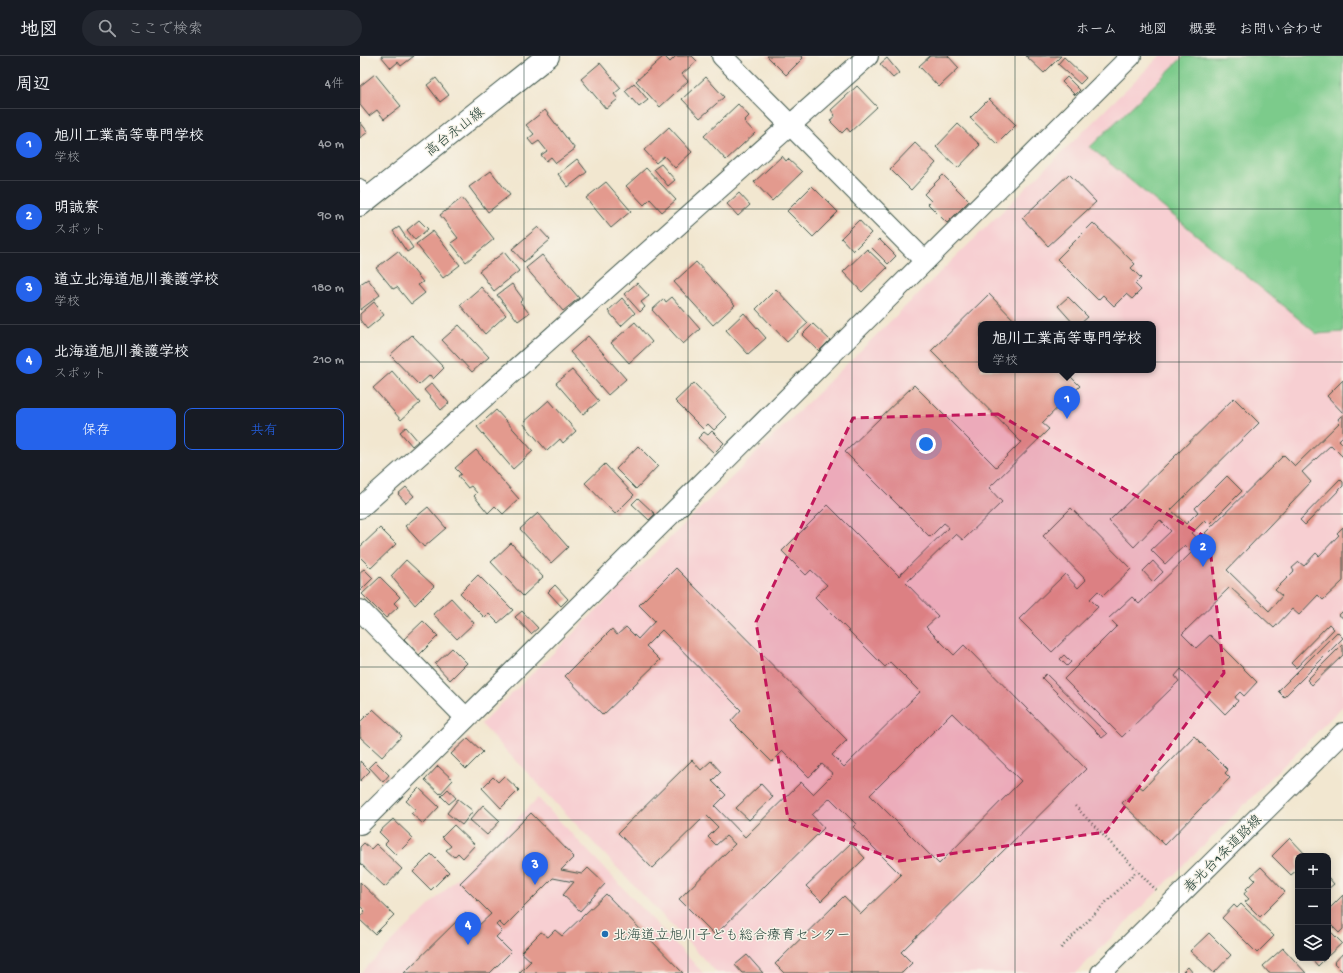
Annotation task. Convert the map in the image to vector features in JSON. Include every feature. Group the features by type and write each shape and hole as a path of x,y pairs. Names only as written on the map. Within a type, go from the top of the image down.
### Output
{"street":[{"name":"高台永山線","path":"364,195 548,56"},
{"path":"722,56 925,261"},
{"path":"360,508 868,56"},
{"path":"360,824 1131,56"},
{"path":"360,610 466,718"},
{"name":"春光台1条道路線","path":"1101,973 1343,733"}],"path":[{"path":"1075,806 1158,891"},
{"path":"1061,948 1137,871"}],"highlighted area":[{"path":"998,414 1209,539 1224,673 1106,832 899,861 788,819 756,622 853,418"}],"shaded area":[{"path":"1160,56 1343,56 1343,706 1076,973 717,973 481,724"},
{"path":"538,798 703,973 361,973"}],"green space":[{"path":"1184,56 1343,56 1343,332 1317,334 1090,147"}],"building":[{"path":"381,56 414,56 401,66 398,62 391,68"},
{"path":"664,56 670,62 676,56 692,56 697,61 682,74 688,81 660,107 636,81"},
{"path":"767,56 801,56 803,58 786,75"},
{"path":"930,56 948,56 959,68 939,87 919,66"},
{"path":"1026,56 1061,56 1044,73"},
{"path":"1064,57 1086,78 1080,84 1058,64"},
{"path":"887,58 899,73 893,78 880,64"},
{"path":"600,63 621,88 614,94 618,99 606,109 581,79"},
{"path":"375,74 401,106 384,119 377,110 369,116 360,105 360,86"},
{"path":"706,77 724,97 700,118 682,99"},
{"path":"1067,77 1080,90 1075,95 1062,82"},
{"path":"436,78 449,95 440,102 427,85"},
{"path":"634,83 648,100 639,107 625,91"},
{"path":"857,86 877,107 850,132 847,128 842,133 830,121 835,115 831,110"},
{"path":"989,99 1016,125 997,144 970,118"},
{"path":"738,104 749,116 744,121 755,133 726,160 704,136"},
{"path":"545,110 575,149 556,163 551,157 546,161 541,155 547,151 539,141 533,145 528,139 534,134 526,125"},
{"path":"360,122 368,132 360,138"},
{"path":"958,124 980,145 958,168 936,147"},
{"path":"669,127 692,152 675,168 664,156 656,163 644,150"},
{"path":"915,143 936,163 911,190 890,169"},
{"path":"782,156 786,161 788,159 802,172 772,201 754,182"},
{"path":"577,159 587,172 568,187 558,174"},
{"path":"661,164 675,180 668,186 654,169"},
{"path":"646,168 676,200 662,212 650,199 644,205 626,186"},
{"path":"491,171 510,195 488,212 469,187"},
{"path":"1069,174 1096,202 1048,246 1022,218"},
{"path":"943,175 969,201 947,223 928,204 931,201 924,194"},
{"path":"606,182 631,211 611,228 586,198"},
{"path":"812,186 838,212 813,237 787,211"},
{"path":"739,193 750,205 738,216 727,204"},
{"path":"462,198 494,239 466,262 451,243 458,238 440,215"},
{"path":"419,220 428,229 415,240 407,230"},
{"path":"859,220 871,233 853,251 841,238"},
{"path":"1093,223 1135,264 1131,268 1141,278 1135,284 1141,290 1132,299 1126,294 1114,306 1103,295 1098,300 1057,259"},
{"path":"399,227 413,248 407,252 393,231"},
{"path":"538,227 550,240 524,262 512,249"},
{"path":"433,231 460,265 443,278 416,244"},
{"path":"879,239 896,256 888,264 871,247"},
{"path":"867,249 887,268 862,292 843,272"},
{"path":"398,251 423,282 418,285 425,293 411,304 397,287 393,289 376,268"},
{"path":"504,252 519,271 494,291 479,271"},
{"path":"542,255 579,298 563,311 526,268"},
{"path":"696,262 735,305 713,325 674,282"},
{"path":"368,279 380,295 360,310 360,284"},
{"path":"637,283 649,296 641,302 645,307 640,312 624,294"},
{"path":"512,284 523,299 520,302 529,313 518,321 497,295"},
{"path":"481,287 506,315 485,334 460,305"},
{"path":"776,289 808,323 787,342 756,309"},
{"path":"989,294 1015,321 978,321 978,373 1067,373 1080,386 1042,423 1049,429 989,488 1002,502 963,540 956,534 906,583 938,616 926,627 954,655 964,645 1086,769 901,952 912,963 902,973 784,973 775,964 844,896 861,914 901,875 853,827 856,824 830,798 812,815 824,828 715,935 679,899 735,844 726,836 716,845 708,837 718,827 706,815 652,868 618,833 692,760 701,770 711,761 721,772 712,781 726,795 715,806 745,837 801,782 813,794 833,774 822,764 809,777 783,751 772,762 731,721 741,710 662,630 646,646 660,660 603,715 565,676 612,629 617,635 626,627 638,639 655,621 639,605 676,568 847,740 832,755 844,767 920,692 890,662 885,667 815,597 827,585 811,570 806,575 782,551 828,505 899,576 949,527 944,523 930,537 845,452 914,385 996,467 1021,442 931,351","holes":["952,713 1021,781 939,864 870,795"]},
{"path":"672,297 700,329 683,344 652,310 664,299 666,302"},
{"path":"1068,297 1088,317 1083,321 1071,321 1058,306"},
{"path":"622,298 635,313 621,326 608,311"},
{"path":"374,302 384,315 367,329 360,320 360,314"},
{"path":"744,313 766,338 748,354 726,330"},
{"path":"635,322 652,342 629,363 611,343"},
{"path":"813,324 830,340 819,351 802,335"},
{"path":"459,325 489,357 472,372 442,340"},
{"path":"412,335 444,368 433,379 430,375 419,385 390,355"},
{"path":"588,336 626,379 608,395 570,352"},
{"path":"572,370 599,401 583,414 556,383"},
{"path":"392,371 420,403 401,420 373,388"},
{"path":"1343,380 1343,413 1327,396"},
{"path":"432,383 449,403 441,410 424,390"},
{"path":"694,383 727,417 714,430 708,424 703,429 675,401"},
{"path":"1234,398 1259,423 1171,510 1186,524 1198,512 1195,508 1227,476 1242,491 1209,524 1205,520 1192,533 1207,547 1213,540 1205,533 1284,455 1295,466 1340,422 1338,419 1343,414 1343,436 1339,440 1343,444 1343,457 1331,445 1302,472 1311,482 1227,570 1269,611 1282,596 1275,590 1294,571 1292,568 1299,562 1304,566 1316,553 1319,556 1339,535 1337,533 1343,527 1343,581 1323,600 1318,595 1299,615 1292,609 1274,628 1230,587 1182,634 1196,648 1210,635 1257,682 1244,696 1240,692 1235,697 1238,701 1225,714 1181,669 1175,676 1179,681 1122,737 1064,679 1117,626 1109,618 1132,597 1139,604 1192,552 1185,545 1165,564 1151,550 1171,531 1160,520 1134,547 1109,521"},
{"path":"549,400 576,431 563,443 560,439 547,451 523,423"},
{"path":"496,410 533,451 513,469 477,427"},
{"path":"406,427 418,441 412,446 400,432"},
{"path":"712,431 724,443 714,453 698,438 704,432 708,435"},
{"path":"638,446 658,466 636,489 616,469"},
{"path":"476,450 519,499 503,514 495,506 488,513 474,496 477,493 471,486 468,488 458,476 461,474 455,468"},
{"path":"605,464 634,495 615,514 585,483"},
{"path":"1340,479 1343,482 1343,486 1305,525 1300,520"},
{"path":"406,487 414,496 406,503 398,494"},
{"path":"638,498 655,514 649,520 632,504"},
{"path":"428,507 446,528 424,547 405,526"},
{"path":"1071,508 1131,569 1103,596 1098,591 1090,599 1098,607 1052,652 1019,619 1065,574 1078,588 1086,580 1043,536"},
{"path":"538,513 568,547 551,563 520,529"},
{"path":"380,528 396,544 371,568 360,557 360,547"},
{"path":"511,543 543,577 523,596 491,562"},
{"path":"406,560 434,586 415,605 391,576"},
{"path":"1153,561 1163,572 1153,582 1143,571"},
{"path":"364,569 373,578 360,591 360,572"},
{"path":"478,575 513,610 498,623 489,614 485,618 460,593"},
{"path":"380,577 400,597 394,603 398,607 386,618 362,594"},
{"path":"555,585 568,599 561,606 548,592"},
{"path":"451,598 474,623 457,639 433,614"},
{"path":"522,611 538,628 531,634 515,617"},
{"path":"1343,611 1343,618 1339,615"},
{"path":"423,621 438,636 419,655 404,639"},
{"path":"1329,624 1334,629 1296,668 1291,663"},
{"path":"1337,632 1343,638 1284,697 1278,691"},
{"path":"1343,644 1343,655 1312,685 1307,680"},
{"path":"452,648 467,663 450,680 435,664"},
{"path":"1064,655 1071,662 1067,666 1060,659"},
{"path":"1046,674 1107,734 1102,738 1042,678"},
{"path":"373,709 402,736 382,757 360,737 360,722"},
{"path":"1194,736 1228,770 1225,773 1230,778 1165,845 1122,803 1139,786 1143,789"},
{"path":"468,738 483,752 466,769 451,754"},
{"path":"360,761 370,771 360,781"},
{"path":"375,761 389,775 383,782 369,767"},
{"path":"438,766 453,780 440,794 425,780"},
{"path":"504,776 519,790 501,808 482,788 493,777 498,782"},
{"path":"761,784 773,797 749,820 736,808"},
{"path":"419,788 439,807 423,824 411,813 416,810 406,801"},
{"path":"448,789 456,798 449,804 441,796"},
{"path":"458,799 473,811 462,825 447,813"},
{"path":"483,805 500,821 487,835 470,820"},
{"path":"531,813 574,857 561,870 582,874 588,868 605,884 580,911 563,895 574,882 553,878 504,927 499,922 496,925 502,931 496,937 511,952 490,973 404,973 465,913 478,926 491,914 460,883"},
{"path":"393,819 413,838 396,855 385,844 388,841 379,832"},
{"path":"454,825 475,845 463,858 458,853 454,857 446,850 451,846 442,837"},
{"path":"1290,838 1304,853 1295,853 1295,872 1291,875 1272,856"},
{"path":"364,843 371,849 376,844 402,869 385,887 360,863 360,847"},
{"path":"851,843 865,858 821,901 806,886"},
{"path":"431,854 449,872 431,890 413,872"},
{"path":"1261,867 1285,892 1260,917 1245,902 1249,899 1244,894 1247,890 1246,889 1255,880 1251,876"},
{"path":"360,882 394,915 375,934 360,920 360,917 365,911 360,906"},
{"name":"北海道立旭川子ども総合療育センター","path":"606,894 683,973 519,973 531,961 521,952 541,932 548,937 555,930 562,936"},
{"path":"1343,895 1343,929 1339,933 1331,925 1331,907"},
{"path":"1241,904 1274,936 1257,953 1222,918 1234,905 1237,908"},
{"path":"1331,932 1342,943 1331,953"},
{"path":"1209,933 1231,955 1214,973 1190,951"},
{"path":"1283,948 1306,973 1269,973 1263,966"},
{"path":"1343,953 1343,972 1334,963"},
{"path":"747,955 763,973 742,973 735,965"},
{"path":"1314,961 1323,961 1318,966"},
{"path":"1188,967 1193,973 1182,973"}],"place":[{"name":"旭川工業高等専門学校","path":"1067,419"},
{"name":"明誠寮","path":"1203,567"},
{"name":"道立北海道旭川養護学校","path":"535,885"},
{"name":"北海道立旭川子ども総合療育センター","path":"605,934"},
{"name":"北海道旭川養護学校","path":"468,945"}]}
